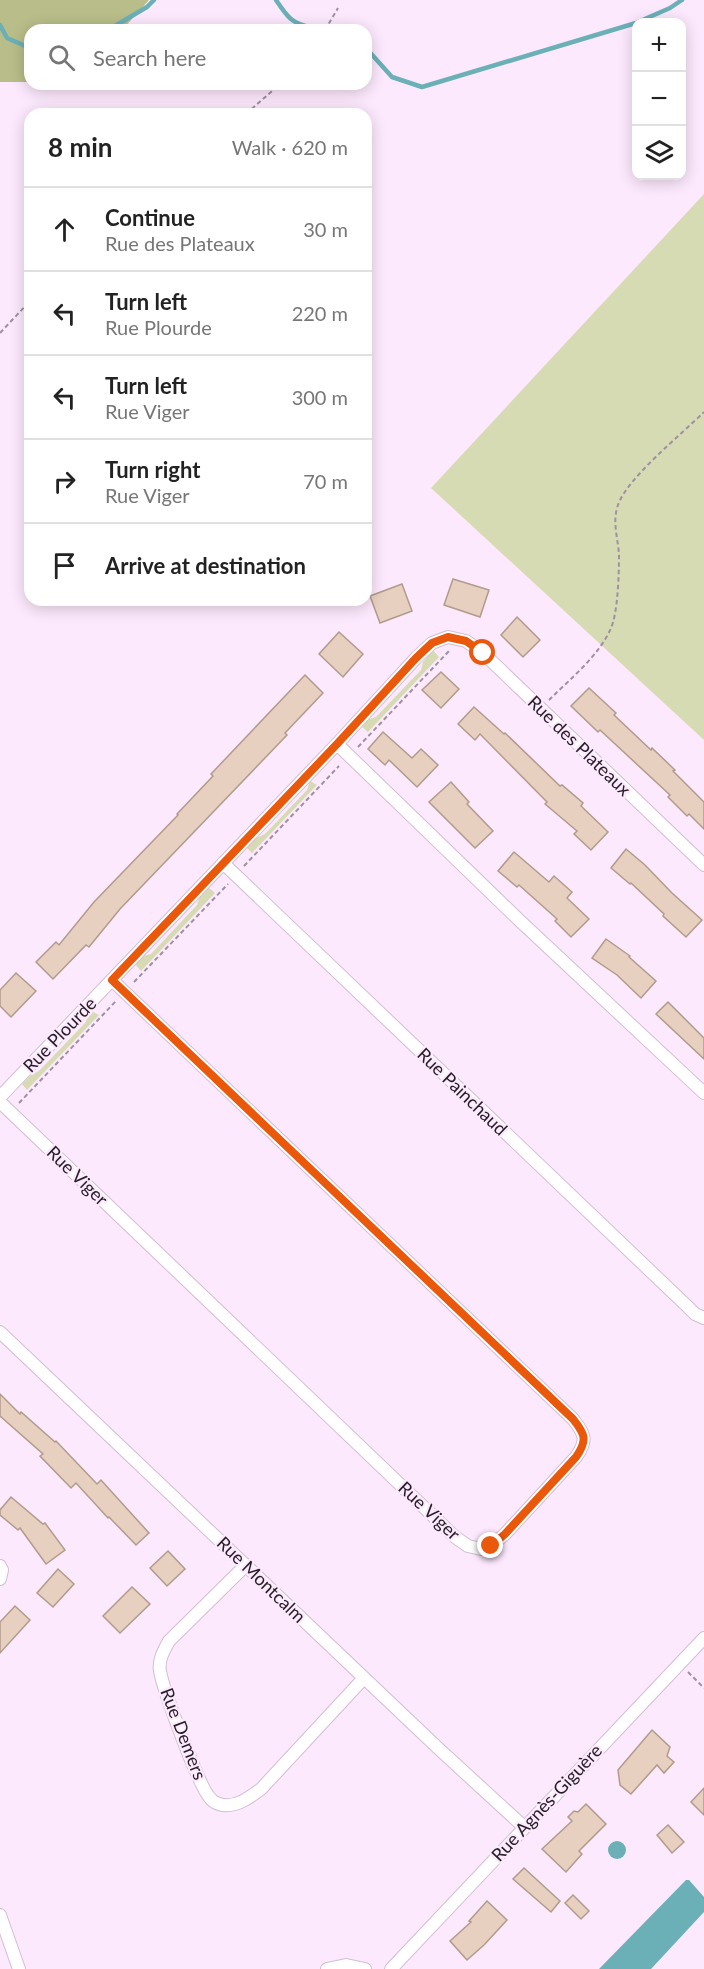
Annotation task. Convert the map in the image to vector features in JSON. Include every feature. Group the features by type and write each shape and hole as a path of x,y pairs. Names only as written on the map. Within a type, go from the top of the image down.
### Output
{"street":[{"name":"Rue des Plateaux","path":"448,637 466,641 483,653 704,865"},
{"name":"Rue Plourde","path":"0,1097 337,744 416,658 432,643 448,637"},
{"path":"337,744 704,1094"},
{"name":"Rue Painchaud","path":"223,863 695,1314 704,1318"},
{"name":"Rue Viger","path":"0,1102 468,1546 481,1549 491,1546 537,1500 583,1447 584,1437 577,1424 112,980"},
{"name":"Rue Montcalm","path":"0,1332 524,1827"},
{"path":"0,1566 2,1570 0,1579"},
{"name":"Rue Demers","path":"246,1566 169,1641 162,1655 159,1669 197,1774 210,1799 220,1805 231,1805 244,1801 261,1790 364,1678"},
{"name":"Rue Agnès-Giguère","path":"391,1969 704,1638"},
{"path":"0,1915 19,1969"},
{"path":"327,1969 346,1965 365,1969"}],"path":[{"path":"329,24 338,8"},
{"path":"253,108 273,90"},
{"path":"0,333 24,307"},
{"path":"541,709 595,654 612,627 618,590 619,552 615,524 617,507 623,493 704,412"},
{"path":"680,1664 704,1688"}],"green space":[{"path":"0,0 149,0 127,24 24,24 24,82 0,82"},
{"path":"704,194 704,740 431,488"},
{"path":"433,650 439,657 368,732 361,726 369,719 376,717 421,670 423,662"},
{"path":"310,781 317,785 252,853 246,847 254,839 265,834 307,790"},
{"path":"208,887 215,893 141,971 135,964 143,956 151,954 197,905 200,896"},
{"path":"91,1011 99,1015 27,1090 22,1084 39,1071 85,1023"}],"water":[{"path":"617,1841 623,1844 626,1850 623,1856 617,1859 611,1856 608,1850 611,1844"},
{"path":"686,1880 689,1880 704,1897 704,1912 651,1969 599,1969"}],"building":[{"path":"453,579 489,590 480,617 444,605"},
{"path":"402,584 412,611 380,623 372,595"},
{"path":"517,617 540,640 523,657 501,635"},
{"path":"339,632 363,654 343,677 319,654"},
{"path":"441,672 459,689 441,708 422,690"},
{"path":"305,675 323,693 285,733 287,735 120,909 89,947 86,945 53,979 36,962 56,942 59,945 94,902 178,815 213,776 211,774"},
{"path":"589,688 616,713 614,715 675,770 673,771 704,802 704,829 689,814 687,816 668,797 670,795 600,730 598,732 571,706"},
{"path":"474,707 505,733 560,786 562,785 583,803 581,806 608,832 591,850 574,834 577,831 545,804 547,802 480,734 475,740 458,724"},
{"path":"383,732 412,758 421,749 438,765 417,787 389,760 385,765 368,749"},
{"path":"451,782 469,802 467,804 493,831 475,848 429,802"},
{"path":"626,849 702,920 686,937 631,883 611,868"},
{"path":"514,852 549,882 554,876 572,892 567,898 589,919 571,937 555,921 557,919 519,885 517,887 498,871"},
{"path":"606,939 630,956 656,981 641,998 617,975 592,958"},
{"path":"16,973 36,991 11,1017 0,1006 0,990"},
{"path":"668,1002 704,1038 704,1059 656,1014"},
{"path":"0,1394 20,1414 21,1412 56,1441 97,1484 101,1480 149,1533 136,1545 76,1483 71,1488 40,1456 43,1454 0,1416"},
{"path":"11,1497 43,1524 45,1523 65,1550 46,1564 20,1528 18,1530 0,1515 0,1510"},
{"path":"168,1551 185,1569 167,1586 150,1568"},
{"path":"58,1569 74,1584 53,1607 37,1593"},
{"path":"132,1587 150,1604 120,1633 103,1616"},
{"path":"15,1606 30,1620 0,1653 0,1622"},
{"path":"652,1730 670,1747 667,1756 674,1762 664,1773 657,1765 631,1794 620,1785 618,1770"},
{"path":"704,1788 704,1815 691,1802"},
{"path":"586,1804 606,1824 579,1851 582,1854 566,1872 542,1849 572,1821 568,1817 574,1811 578,1812"},
{"path":"668,1825 684,1842 672,1853 657,1835"},
{"path":"524,1868 560,1901 551,1912 513,1879"},
{"path":"573,1895 589,1911 581,1919 565,1903"},
{"path":"487,1901 507,1920 467,1960 450,1941 471,1922 469,1921"}],"waterway":[{"path":"118,24 147,7 154,0"},
{"path":"276,0 291,19 300,24"},
{"path":"647,18 682,0"},
{"path":"372,55 392,77 422,87 632,24"},
{"path":"0,25 7,38 24,45"}],"route":[{"path":"483,653 466,641 448,637 432,643 112,980 581,1429 584,1437 583,1447 576,1457 505,1534 491,1546"}]}
